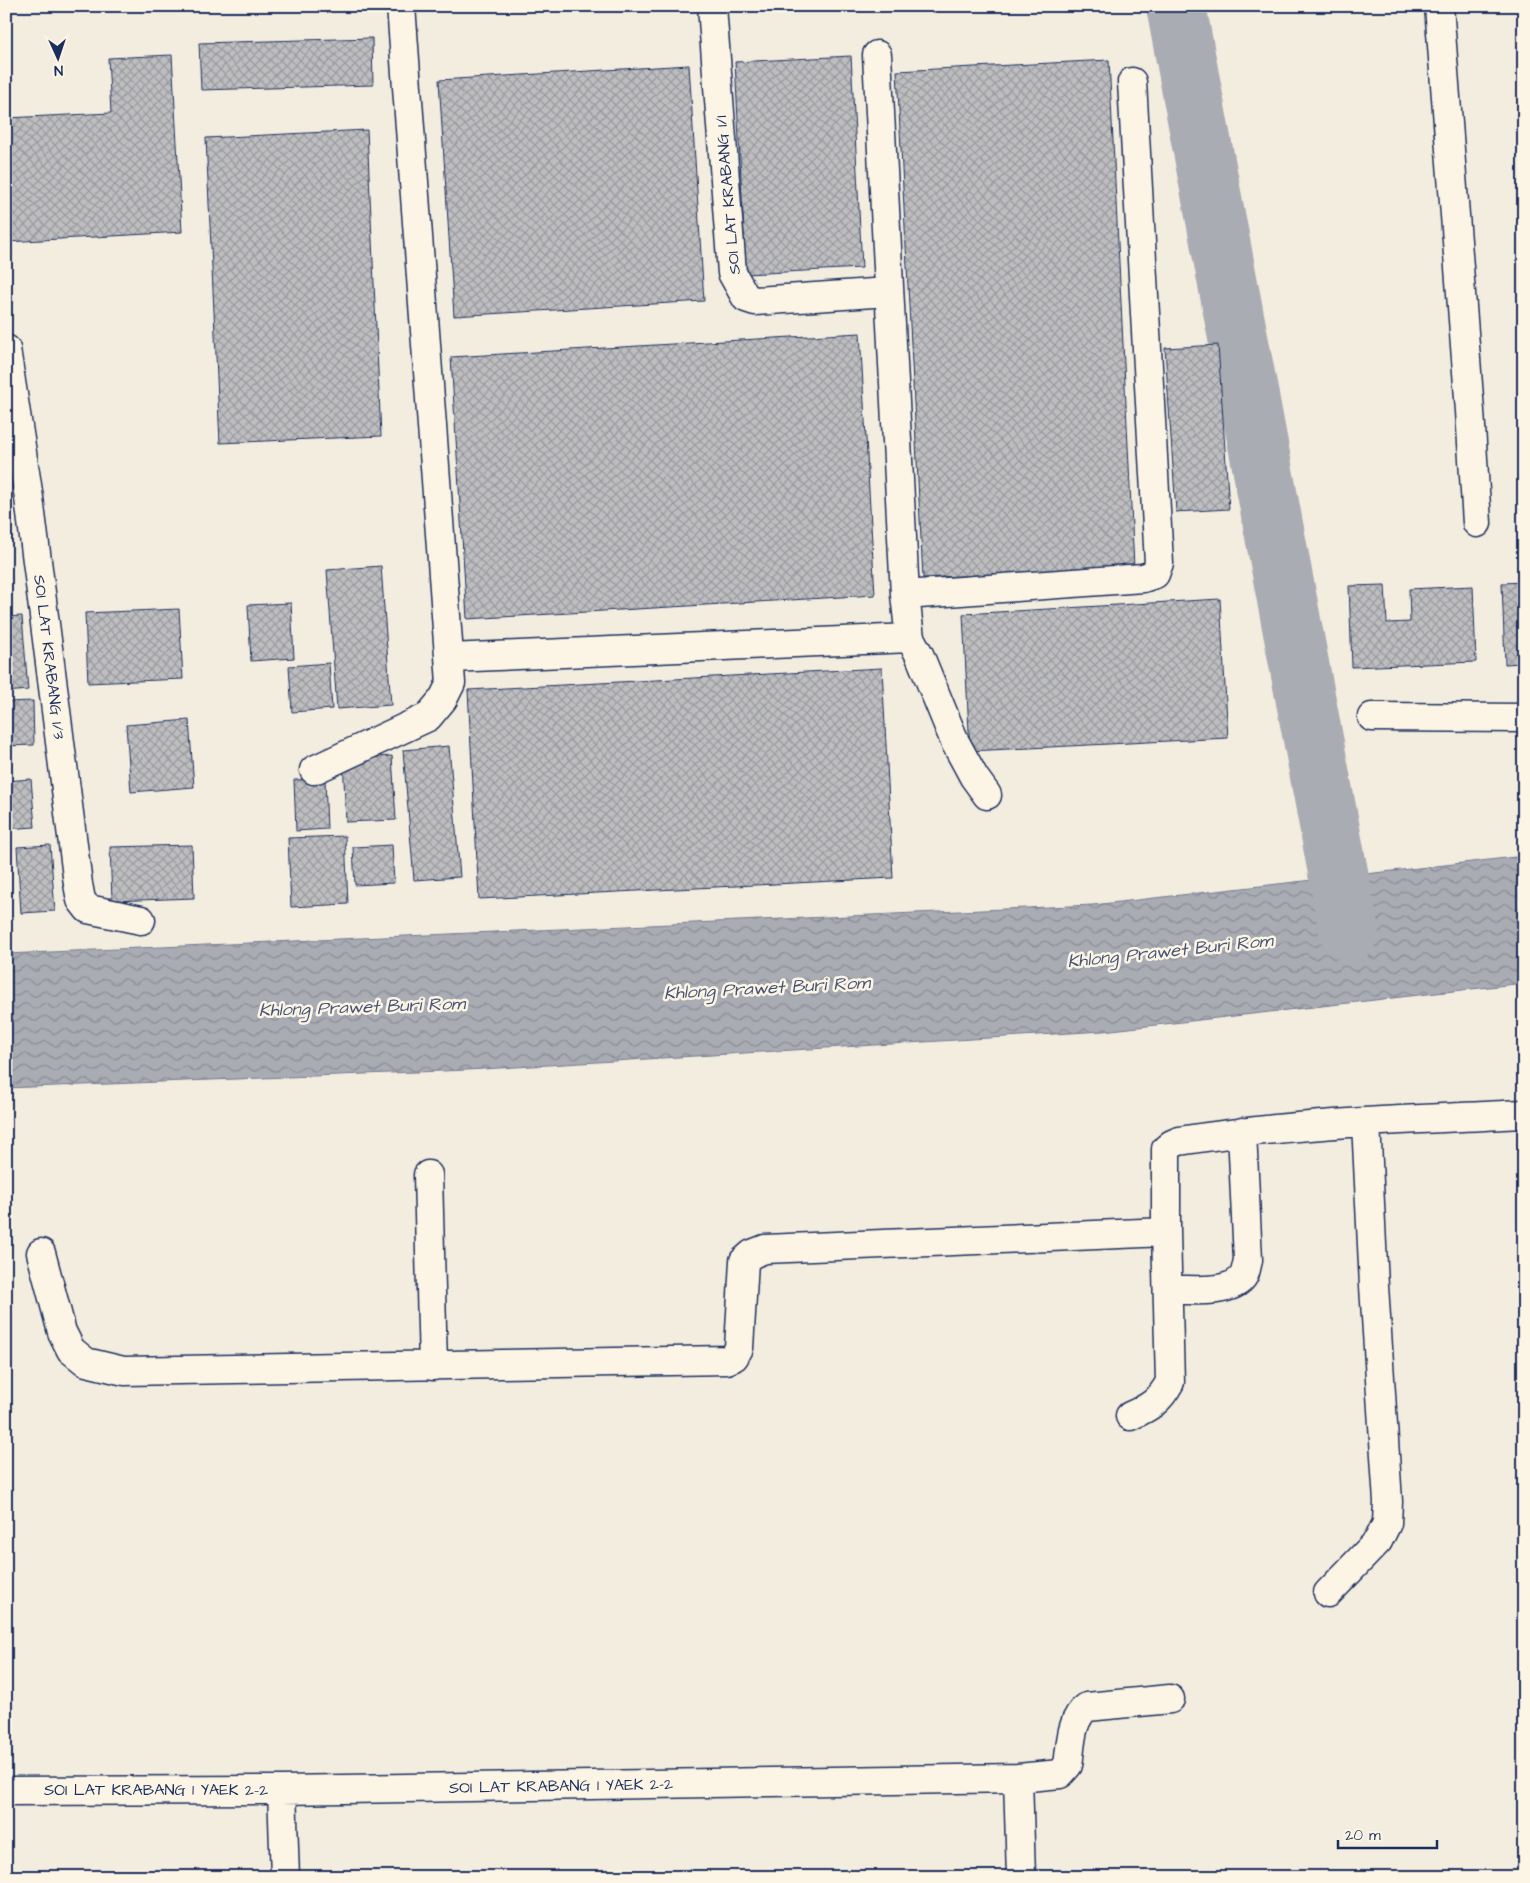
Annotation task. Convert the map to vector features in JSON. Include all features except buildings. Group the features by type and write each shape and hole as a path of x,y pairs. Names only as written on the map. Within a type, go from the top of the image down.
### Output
{"street":[{"path":"314,770 428,717 443,699 451,683 401,6"},
{"name":"SOI LAT KRABANG 1/1","path":"712,6 732,273 738,287 746,298 755,301 888,292"},
{"path":"1439,6 1477,524"},
{"path":"877,55 905,595 910,638 919,654 955,742 974,778 987,796"},
{"path":"905,595 1143,578 1155,574 1159,563 1132,82"},
{"name":"SOI LAT KRABANG 1/3","path":"6,349 29,498 81,900 88,909 141,920"},
{"path":"450,658 910,638"},
{"path":"1372,717 1524,718"},
{"path":"1130,1416 1152,1407 1164,1394 1170,1382 1166,1149 1172,1144 1180,1141 1242,1132 1366,1122 1524,1114"},
{"path":"1328,1593 1378,1541 1387,1523 1388,1502 1374,1296 1366,1122"},
{"path":"1168,1289 1210,1290 1232,1285 1243,1276 1248,1260 1242,1132"},
{"path":"428,1175 434,1366"},
{"path":"41,1253 62,1332 71,1350 86,1362 124,1371 434,1366 727,1360 734,1357 739,1348 744,1261 752,1254 765,1249 1166,1232"},
{"name":"SOI LAT KRABANG 1 YAEK 2-2","path":"6,1791 282,1790 1018,1778 1060,1774 1064,1771 1068,1765 1075,1720 1079,1713 1087,1708 1170,1699"},
{"path":"1018,1778 1021,1877"},
{"path":"282,1790 285,1877"}],"water":[{"name":"Khlong Prawet Buri Rom","path":"1524,856 1524,983 1103,1031 467,1070 6,1088 6,954 1093,905"}],"waterway":[{"path":"1176,6 1349,931"}]}
